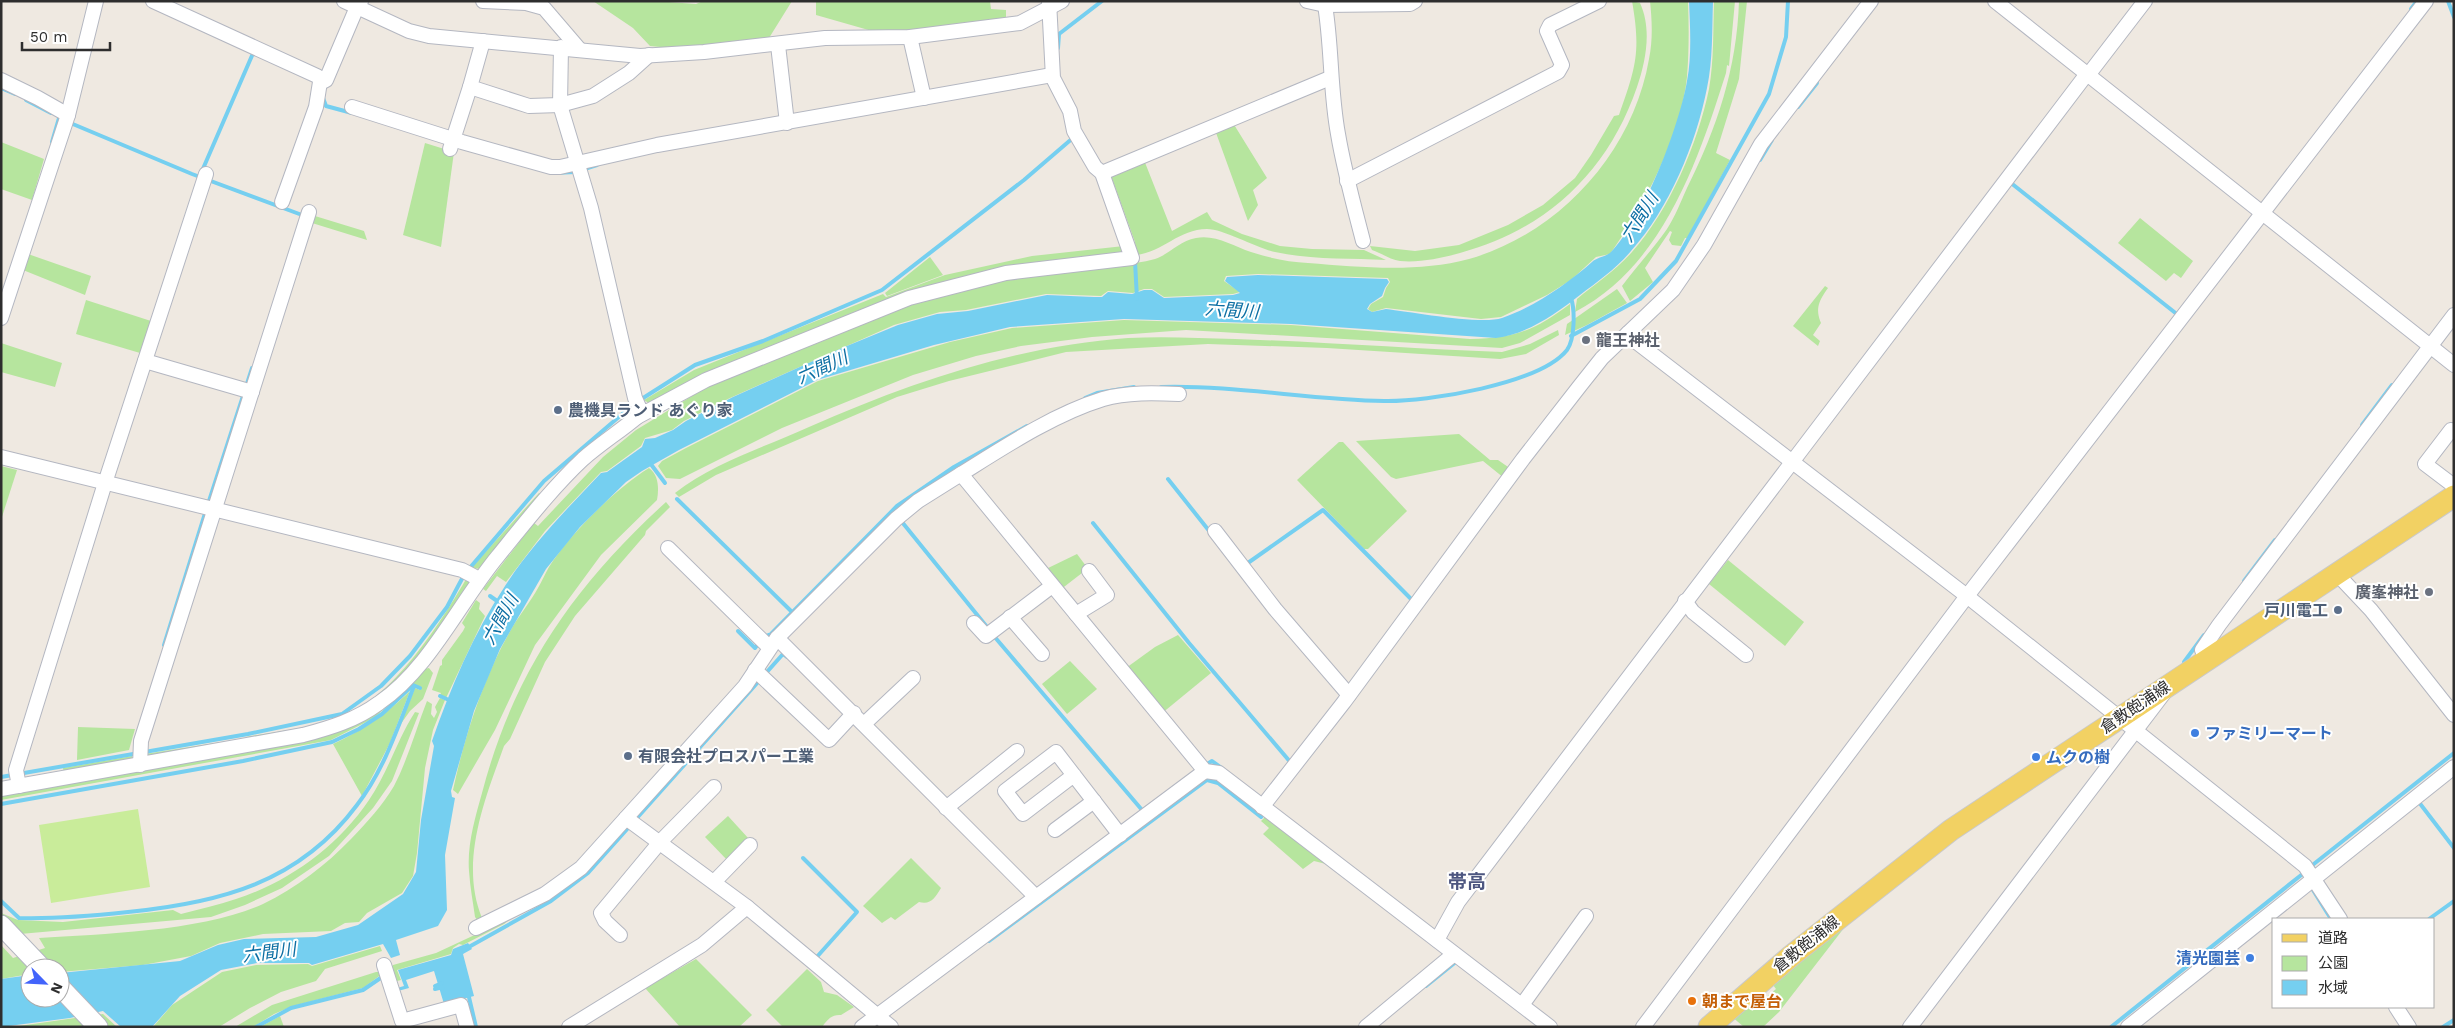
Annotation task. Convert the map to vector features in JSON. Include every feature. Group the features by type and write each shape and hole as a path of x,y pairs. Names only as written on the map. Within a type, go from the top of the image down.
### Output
{"main road":[{"name":"倉敷飽浦線","path":"1709,1027 1791,956 1951,830 2130,726 2170,684 2454,496"},
{"path":"7,931 33,958"},
{"path":"70,998 98,1027"}],"street":[{"path":"1,318 66,119 96,1"},
{"path":"153,1 318,76 323,81"},
{"path":"483,1 526,3 544,8 580,50"},
{"path":"1307,1 1325,5 1410,4 1415,1"},
{"path":"1348,181 1558,72 1562,65 1547,31 1550,25 1599,1"},
{"path":"1266,806 1522,459 1602,358 1631,337 1673,290 1688,269 1761,144 1871,1"},
{"path":"1995,1 2454,365"},
{"path":"1438,937 1458,902 1795,465 2145,1"},
{"path":"1644,1027 1965,595 2260,210 2426,1"},
{"path":"282,202 316,108 323,81 354,3 410,31 429,36 649,55 778,45 825,38 910,38 1020,23 1054,3"},
{"path":"1054,3 1053,78 1070,111 1074,131 1095,168 1105,172 1331,75"},
{"path":"1325,5 1338,133 1363,241"},
{"path":"910,38 924,98"},
{"path":"452,144 483,41"},
{"path":"778,45 787,122"},
{"path":"561,47 560,105 580,169 637,407"},
{"path":"470,87 528,106 560,105 593,96 629,73 649,55"},
{"path":"352,108 452,144 551,167 580,169 640,149 694,144 787,122 1053,78"},
{"path":"1,80 38,98 66,119"},
{"path":"1,790 17,779 140,756 294,737 348,721 378,704 406,680 451,622 471,574 637,407 908,298 1006,273 1132,258 1105,172"},
{"path":"17,779 103,485 205,178"},
{"path":"140,756 210,511 248,390 309,212"},
{"path":"2206,660 2202,650 2214,631 2428,344 2454,315"},
{"path":"1631,337 1965,595 2309,872 2339,918"},
{"path":"145,361 248,390"},
{"path":"476,928 544,894 580,868 631,822 745,686 760,675 773,642 896,519 918,501 1005,446 1064,416 1103,399 1129,395 1179,394"},
{"path":"2450,430 2425,464 2454,486"},
{"path":"1,457 103,485 471,574"},
{"path":"961,474 1203,768 1219,774 1266,806 1438,937 1454,954 1550,1027"},
{"path":"1215,531 1348,695"},
{"path":"668,548 773,642 851,716 864,724 1033,894"},
{"path":"1076,614 1107,596 1089,571"},
{"path":"2337,574 2371,610 2454,715"},
{"path":"974,623 986,636 1052,586"},
{"path":"1687,604 1746,655"},
{"path":"1010,617 1042,654"},
{"path":"760,675 829,740 851,716"},
{"path":"864,724 913,678"},
{"path":"1910,1027 2130,726"},
{"path":"946,808 1016,751"},
{"path":"1074,775 1023,814 1005,791 1056,752 1074,775 1117,831"},
{"path":"2128,1027 2309,872 2454,766"},
{"path":"862,1027 884,1021 1033,894 1203,768"},
{"path":"620,935 605,921 601,913 660,842 714,787"},
{"path":"1055,830 1094,801"},
{"path":"631,822 747,907 884,1021"},
{"path":"714,882 750,845"},
{"path":"569,1027 702,946 747,907"},
{"path":"1522,1005 1586,916"},
{"path":"1366,1027 1454,954"},
{"path":"384,965 403,1024 461,1005 468,1027"},
{"path":"2397,1008 2409,1027"}],"green space":[{"path":"593,1 655,1 696,4 703,1 792,1 769,38 680,49 650,46 633,28"},
{"path":"816,1 990,1 991,9 1006,10 1006,17 984,22 886,35 816,15"},
{"path":"1632,1 1640,3 1644,13 1647,34 1643,67 1637,87 1625,118 1609,146 1591,171 1570,193 1546,213 1520,229 1491,243 1460,253 1430,260 1400,261 1372,250 1370,246 1415,251 1459,245 1508,225 1543,205 1575,178 1614,116 1619,115 1629,84 1633,71 1636,47"},
{"path":"1650,1 1688,1 1687,77 1677,123 1669,146 1636,214 1610,254 1596,257 1571,280 1547,295 1501,317 1481,319 1386,308 1372,312 1368,309 1371,304 1383,297 1390,282 1388,278 1258,274 1226,276 1224,281 1240,292 1233,294 1164,297 1152,289 1144,289 1133,293 1108,291 1101,296 1046,294 966,310 940,312 894,325 730,398 684,421 672,430 645,438 641,446 607,471 601,472 545,531 506,582 497,576 486,591 483,589 534,523 538,526 603,457 636,430 692,396 690,391 827,335 949,291 1026,274 1146,261 1160,257 1185,242 1203,237 1224,241 1251,252 1279,259 1388,268 1449,263 1469,259 1502,247 1533,230 1562,209 1587,184 1609,156 1627,126 1640,93 1649,59 1652,23"},
{"path":"1714,1 1735,1 1729,66 1727,65 1715,107 1689,175 1673,208 1654,239 1632,268 1606,292 1575,312 1577,299 1619,265 1645,235 1670,197 1690,153 1704,110 1711,78"},
{"path":"1739,1 1747,1 1739,79 1716,153 1730,160 1688,238 1685,238 1681,246 1672,245 1669,240 1672,232 1670,231 1645,268 1653,282 1630,301 1622,286 1670,224 1698,165 1716,120 1730,74"},
{"path":"1233,123 1267,178 1253,190 1258,205 1248,221 1215,130"},
{"path":"1,142 44,159 32,200 1,189"},
{"path":"425,143 454,152 441,247 403,235"},
{"path":"1144,160 1172,231 1207,212 1212,220 1242,234 1280,246 1364,250 1386,260 1316,258 1289,255 1267,250 1222,232 1207,229 1179,236 1155,250 1136,255 1135,242 1110,173"},
{"path":"315,216 364,231 367,240 312,223"},
{"path":"2140,218 2193,261 2181,278 2174,273 2166,281 2118,243"},
{"path":"1124,246 1127,255 982,275 650,404 644,400 694,370 883,294 886,297 945,275 1032,256"},
{"path":"28,254 91,276 85,295 23,270"},
{"path":"930,257 943,275 887,296 885,293"},
{"path":"1825,286 1828,288 1820,301 1818,309 1821,323 1813,335 1820,341 1818,346 1793,326"},
{"path":"1617,289 1627,303 1565,335 1567,324"},
{"path":"86,300 151,321 140,353 76,334"},
{"path":"1570,304 1570,315 1520,343 1502,348 1186,330 1092,337 1021,346 976,356 913,375 782,428 680,479 666,478 658,466 662,461 686,448 818,381 950,342 1012,328 1124,320 1291,325 1470,339 1512,335 1546,321"},
{"path":"1558,330 1559,335 1526,354 1500,359 1327,348 1208,344 1066,352 949,381 897,397 716,475 679,497 675,493 722,464 886,395 965,369 1046,349 1087,342 1168,337 1269,340 1502,352 1530,344"},
{"path":"1,343 62,363 55,387 1,372"},
{"path":"1459,434 1490,460 1498,460 1511,469 1504,478 1483,461 1396,479 1391,477 1356,441"},
{"path":"1339,442 1343,442 1407,511 1368,549 1364,549 1297,480"},
{"path":"1,466 17,470 1,520"},
{"path":"649,468 656,478 658,487 657,500 601,555 535,645 495,730 458,794 453,790 463,748 484,685 513,626 535,593 549,567 568,541 622,487"},
{"path":"539,493 544,497 481,569 471,568"},
{"path":"666,502 670,507 646,531 645,535 575,616 545,662 510,739 504,746 489,787 477,831 473,875 476,897 482,918 478,921 475,917 469,877 470,841 495,749 511,708 530,669 551,633 576,599 603,566"},
{"path":"1077,554 1086,566 1082,573 1060,590 1044,570"},
{"path":"1728,560 1804,622 1785,646 1709,584"},
{"path":"465,581 473,581 449,618 391,690 343,721 245,740 246,737 332,720 362,707 397,677 413,658 442,618"},
{"path":"476,600 480,603 479,609 485,616 446,698 440,695 441,693 432,690 442,665 442,660 463,631 465,627 462,623"},
{"path":"1178,635 1211,673 1161,714 1126,668 1155,647"},
{"path":"1070,661 1097,689 1067,714 1042,684"},
{"path":"429,668 433,673 423,699 410,711 400,725 415,688 420,690 421,687 412,684 374,718 331,740 1,800 1,794 316,738 424,669"},
{"path":"410,691 390,743 362,796 333,744 374,721"},
{"path":"440,698 445,700 433,730 425,768 413,876 402,893 367,913 359,922 345,923 331,931 263,934 220,943 191,956 143,965 70,971 70,958 20,958 20,976 1,979 1,945 13,958 45,948 39,938 154,930 184,926 239,913 263,904 287,891 331,858 380,807 399,776 427,701 432,704 431,714 434,718 437,712 435,707"},
{"path":"415,712 419,713 392,781 373,808 329,856 282,888 245,905 211,917 20,934 1,913 18,920 63,922 173,910 181,914 236,899 275,883 311,860 357,817 376,789"},
{"path":"78,727 135,729 129,750 77,760"},
{"path":"240,739 240,743 150,760 145,754"},
{"path":"132,756 132,760 64,774 63,768"},
{"path":"138,809 150,887 51,903 39,825"},
{"path":"728,816 749,839 728,861 705,837"},
{"path":"1266,816 1330,865 1314,861 1303,869 1263,834 1269,828 1261,821"},
{"path":"911,858 941,888 930,902 919,902 895,920 891,917 882,923 863,906"},
{"path":"513,917 504,924 463,945 459,944 453,948 451,954 397,970 401,980 393,982 390,969 393,965 436,953"},
{"path":"1851,919 1779,1012 1763,1027 1744,1027 1731,1016 1747,1002 1753,1008 1776,989 1770,981"},
{"path":"380,946 382,951 325,969 316,981 281,992 219,1027 153,1027 172,1005 222,972 256,965 308,964 312,966"},
{"path":"696,959 752,1015 739,1027 680,1027 645,988"},
{"path":"807,969 821,982 824,992 837,995 854,1007 841,1015 832,1017 822,1027 783,1027 766,1010"},
{"path":"381,972 382,974 363,988 293,1006 274,1014 253,1027 235,1027 272,1005"},
{"path":"103,1014 117,1027 12,1027"},
{"path":"280,1016 284,1027 260,1027"}],"water":[{"name":"六間川","path":"1689,1 1713,1 1709,77 1702,109 1688,153 1669,196 1645,234 1613,269 1571,302 1541,322 1508,336 1496,338 1291,324 1124,319 1010,327 934,345 817,380 679,450 626,482 580,527 546,569 500,649 474,711 451,791 452,797 455,798 445,855 447,910 438,926 396,940 400,955 391,958 383,944 312,965 309,963 257,963 221,970 180,996 152,1027 121,1027 103,1011 70,1018 1,1027 1,979 20,976 20,1008 70,1008 70,972 180,961 218,945 244,939 316,937 358,925 403,894 416,872 421,820 434,746 432,741 464,661 493,604 538,541 601,473 607,472 642,447 645,439 655,438 673,430 686,421 733,397 898,325 937,314 968,311 1047,295 1102,297 1108,292 1132,294 1144,290 1152,290 1164,298 1233,295 1240,293 1225,281 1227,277 1258,275 1387,279 1389,282 1382,296 1370,304 1367,309 1372,312 1386,309 1463,319 1492,320 1502,318 1526,308 1561,286 1594,260 1611,252 1623,237 1647,195 1676,122 1689,71"},
{"path":"468,943 472,949 463,954 474,996 444,1004 434,971 406,980 409,988 398,991 397,988 404,986 398,970 451,955 453,949"}],"waterway":[{"path":"1058,48 1059,34 1102,1"},
{"path":"1571,336 1640,299 1676,261 1769,94 1786,37 1788,1"},
{"path":"2411,9 2417,1"},
{"path":"2448,1 2454,17"},
{"path":"202,171 254,51"},
{"path":"1798,107 1817,83"},
{"path":"1,88 15,94"},
{"path":"323,98 326,106 352,113"},
{"path":"26,100 51,113"},
{"path":"52,142 59,118"},
{"path":"68,122 192,174 302,215 301,219"},
{"path":"640,400 695,365 763,341 882,290 1024,180 1074,137"},
{"path":"1760,160 1772,140"},
{"path":"553,173 575,172 597,165"},
{"path":"2011,183 2178,315"},
{"path":"1135,261 1137,299"},
{"path":"1161,387 1217,388 1384,401 1427,398 1482,389 1533,372 1553,362 1567,350 1572,339 1574,324 1571,298"},
{"path":"208,504 252,368"},
{"path":"2362,425 2392,385"},
{"path":"1085,398 1097,393 1134,387"},
{"path":"468,570 544,481 634,404"},
{"path":"766,636 771,634 897,506 954,467 1027,426"},
{"path":"650,463 665,483"},
{"path":"1168,479 1210,532"},
{"path":"677,499 792,612"},
{"path":"164,645 206,510"},
{"path":"1245,565 1323,510 1413,601"},
{"path":"902,522 987,627"},
{"path":"1093,523 1189,643 1292,764"},
{"path":"2244,581 2275,540"},
{"path":"1,777 248,734 342,714 381,686 410,656 447,607 464,575"},
{"name":"六間川","path":"490,596 500,603"},
{"path":"738,631 755,648 759,643"},
{"path":"993,635 1142,810"},
{"path":"2184,662 2204,635"},
{"path":"467,948 551,901 588,873 783,654 787,657"},
{"path":"1,804 243,761 332,742 359,729 382,714 413,685 420,688"},
{"path":"1,901 19,918 74,917 128,912 162,908 225,895 283,871 310,853 334,832 367,792 383,763 414,686"},
{"path":"440,696 451,701"},
{"path":"2310,867 2454,753"},
{"path":"1204,766 1212,761 1223,769"},
{"path":"989,941 1207,780 1218,783 1261,817 1264,813"},
{"path":"2418,801 2454,848"},
{"path":"803,858 857,912 815,959"},
{"path":"2111,1027 2305,872"},
{"path":"2313,890 2330,918"},
{"path":"2430,918 2454,901"},
{"path":"1426,986 1457,961"},
{"path":"256,1027 291,1008 363,990 382,977 383,979"},
{"path":"435,986 442,983"},
{"path":"435,989 443,987"},
{"path":"468,993 476,1027"},
{"path":"2443,1027 2454,1020"}],"place":[{"name":"龍王神社","path":"1586,340"},
{"name":"農機具ランド あぐり家","path":"558,410"},
{"name":"廣峯神社","path":"2429,592"},
{"name":"戸川電工","path":"2338,610"},
{"name":"ファミリーマート","path":"2195,733"},
{"name":"有限会社プロスパー工業","path":"628,756"},
{"name":"ムクの樹","path":"2036,757"},
{"name":"清光園芸","path":"2250,958"},
{"name":"朝まで屋台","path":"1692,1001"}],"district":[{"name":"帯高","path":"1467,881"}]}
